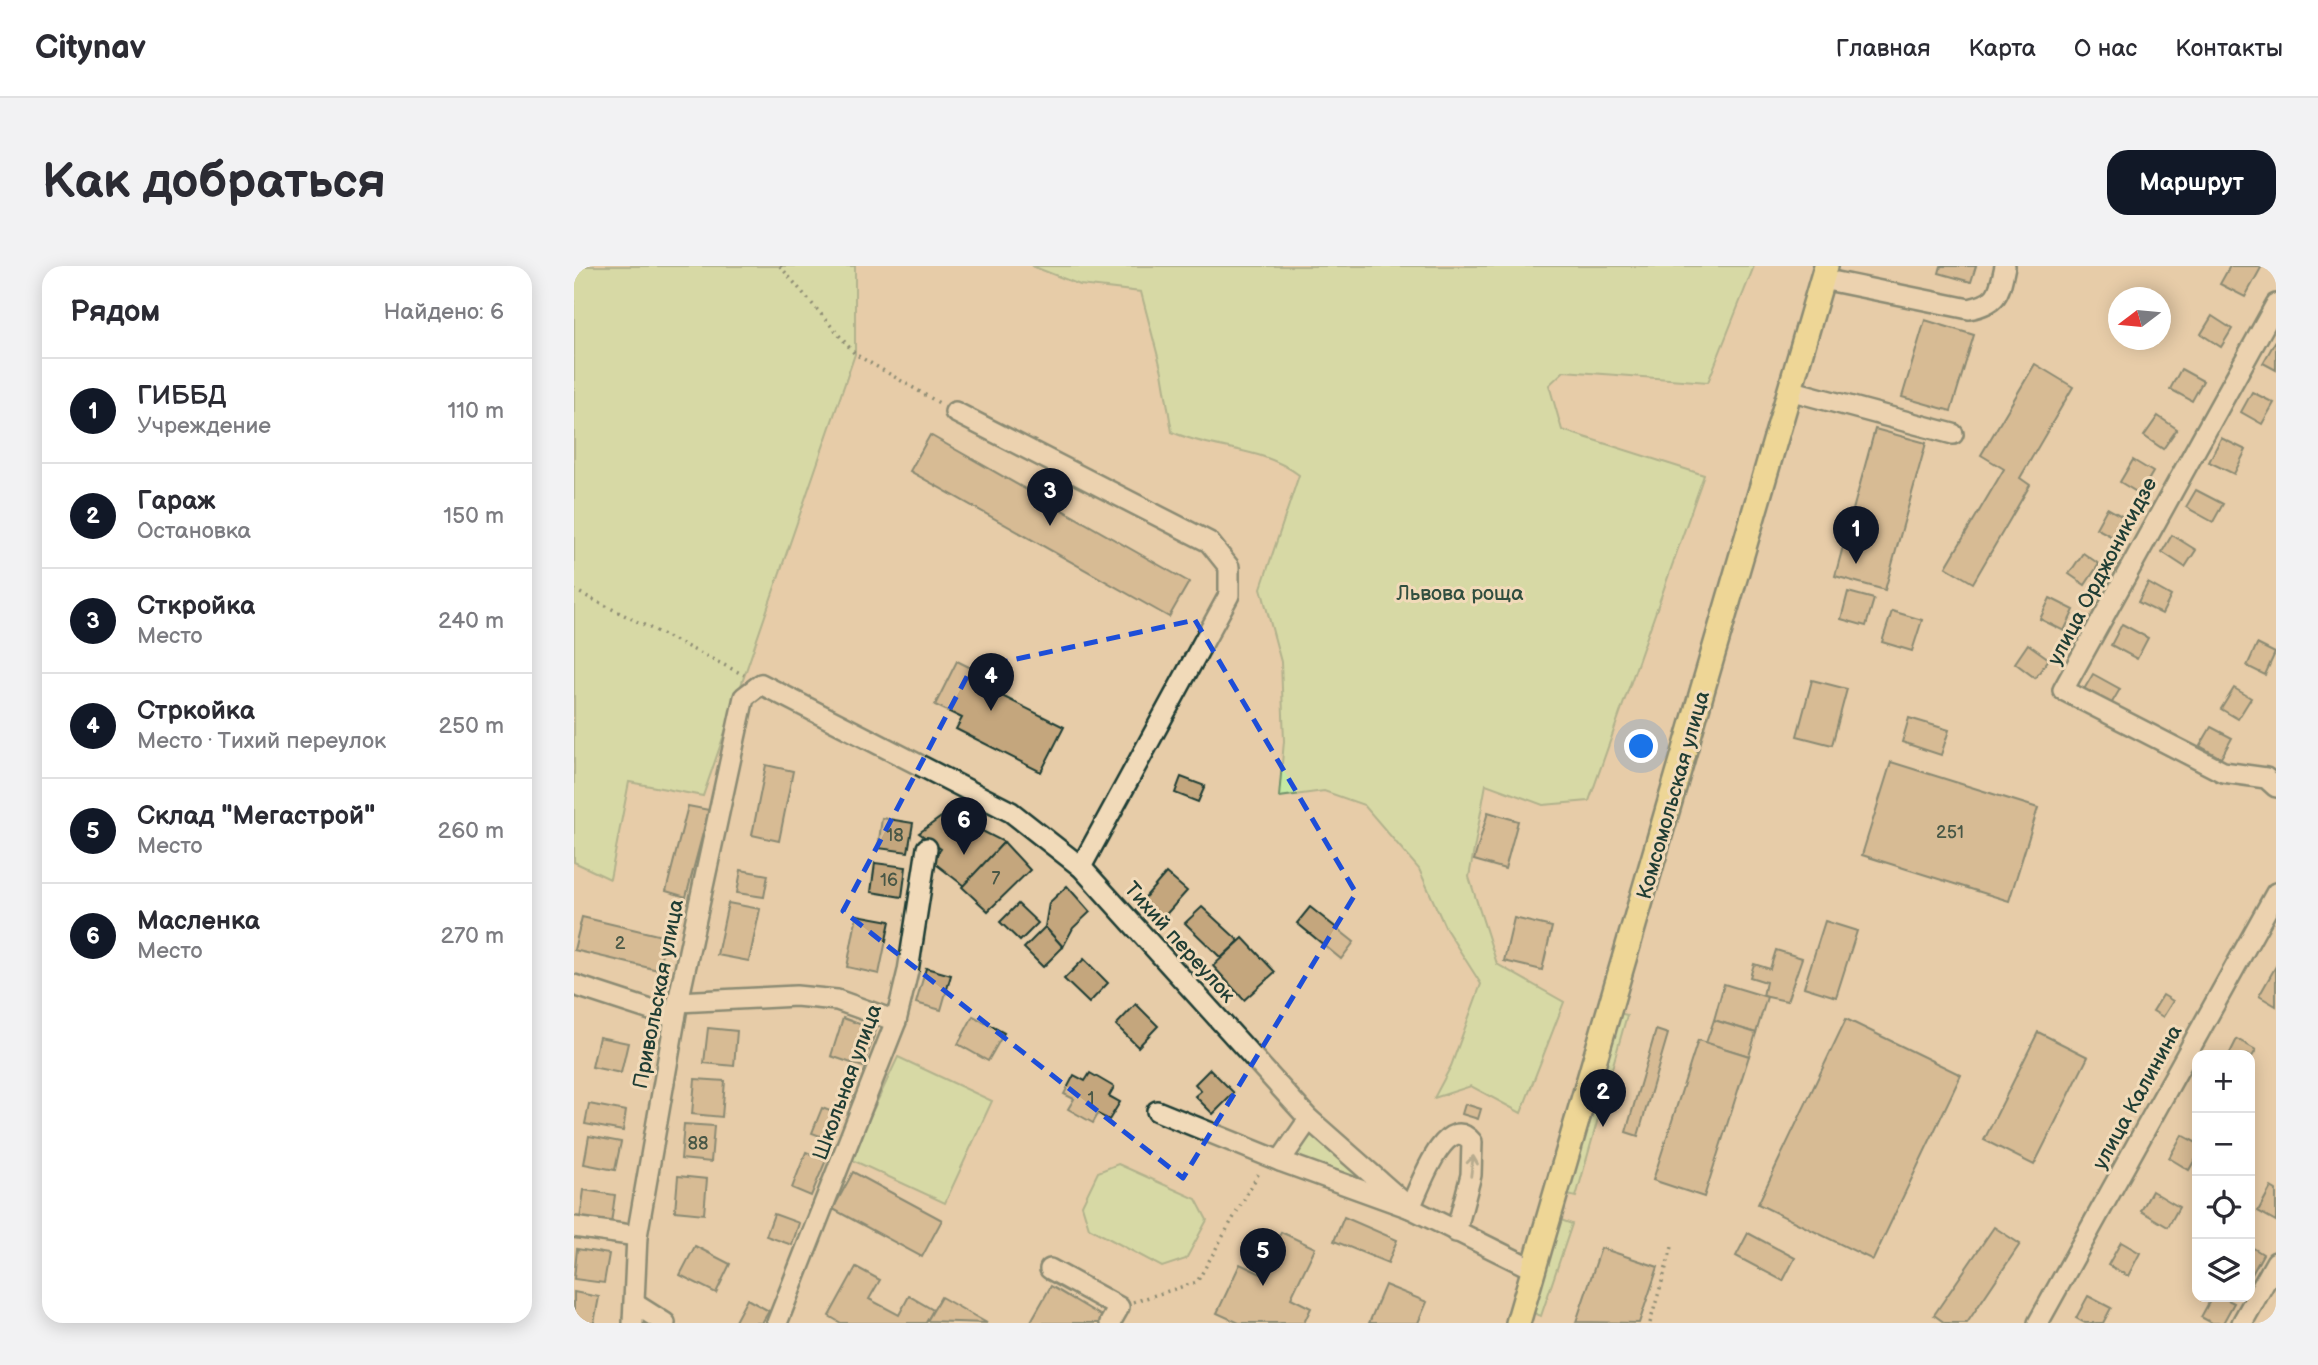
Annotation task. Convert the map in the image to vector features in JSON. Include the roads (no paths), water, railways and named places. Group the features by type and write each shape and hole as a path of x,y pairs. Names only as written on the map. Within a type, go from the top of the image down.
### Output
{"main road":[{"name":"Комсомольская улица","path":"1519,1323 1824,272"}],"street":[{"path":"1824,272 1969,309 1985,306 1999,294 2006,266"},
{"name":"улица Орджоникидзе","path":"2276,304 2063,690 2223,772 2266,778 2276,788"},
{"path":"1790,390 1953,434"},
{"path":"954,412 1209,542 1229,567 1229,595 1081,867"},
{"name":"Тихий переулок","path":"761,684 1012,812 1081,867 1309,1119 1410,1208 1535,1270"},
{"name":"Привольская улица","path":"634,1313 637,1236 676,1010 744,697 761,684"},
{"name":"Школьная улица","path":"777,1323 896,1021 908,971 927,848"},
{"name":"улица Калинина","path":"2038,1323 2276,893"},
{"path":"574,985 676,1010 796,996 837,1000 896,1021"},
{"path":"1157,1111 1274,1159 1410,1208 1437,1151 1449,1135 1458,1132 1466,1134 1472,1142 1471,1175 1455,1232"},
{"path":"1274,1159 1309,1119"},
{"path":"574,1227 637,1236"},
{"path":"2242,1323 2276,1262"},
{"path":"1050,1269 1114,1315"},
{"path":"634,1313 666,1323"}],"place":[{"name":"Сткройка","path":"1050,526"},
{"name":"ГИББД","path":"1856,564"},
{"name":"Стркойка","path":"991,711"},
{"name":"Масленка","path":"964,855"},
{"name":"Гараж","path":"1603,1127"},
{"name":"Склад \"Мегастрой\"","path":"1263,1286"}],"park label":[{"name":"Львова роща","path":"1460,593"}]}
